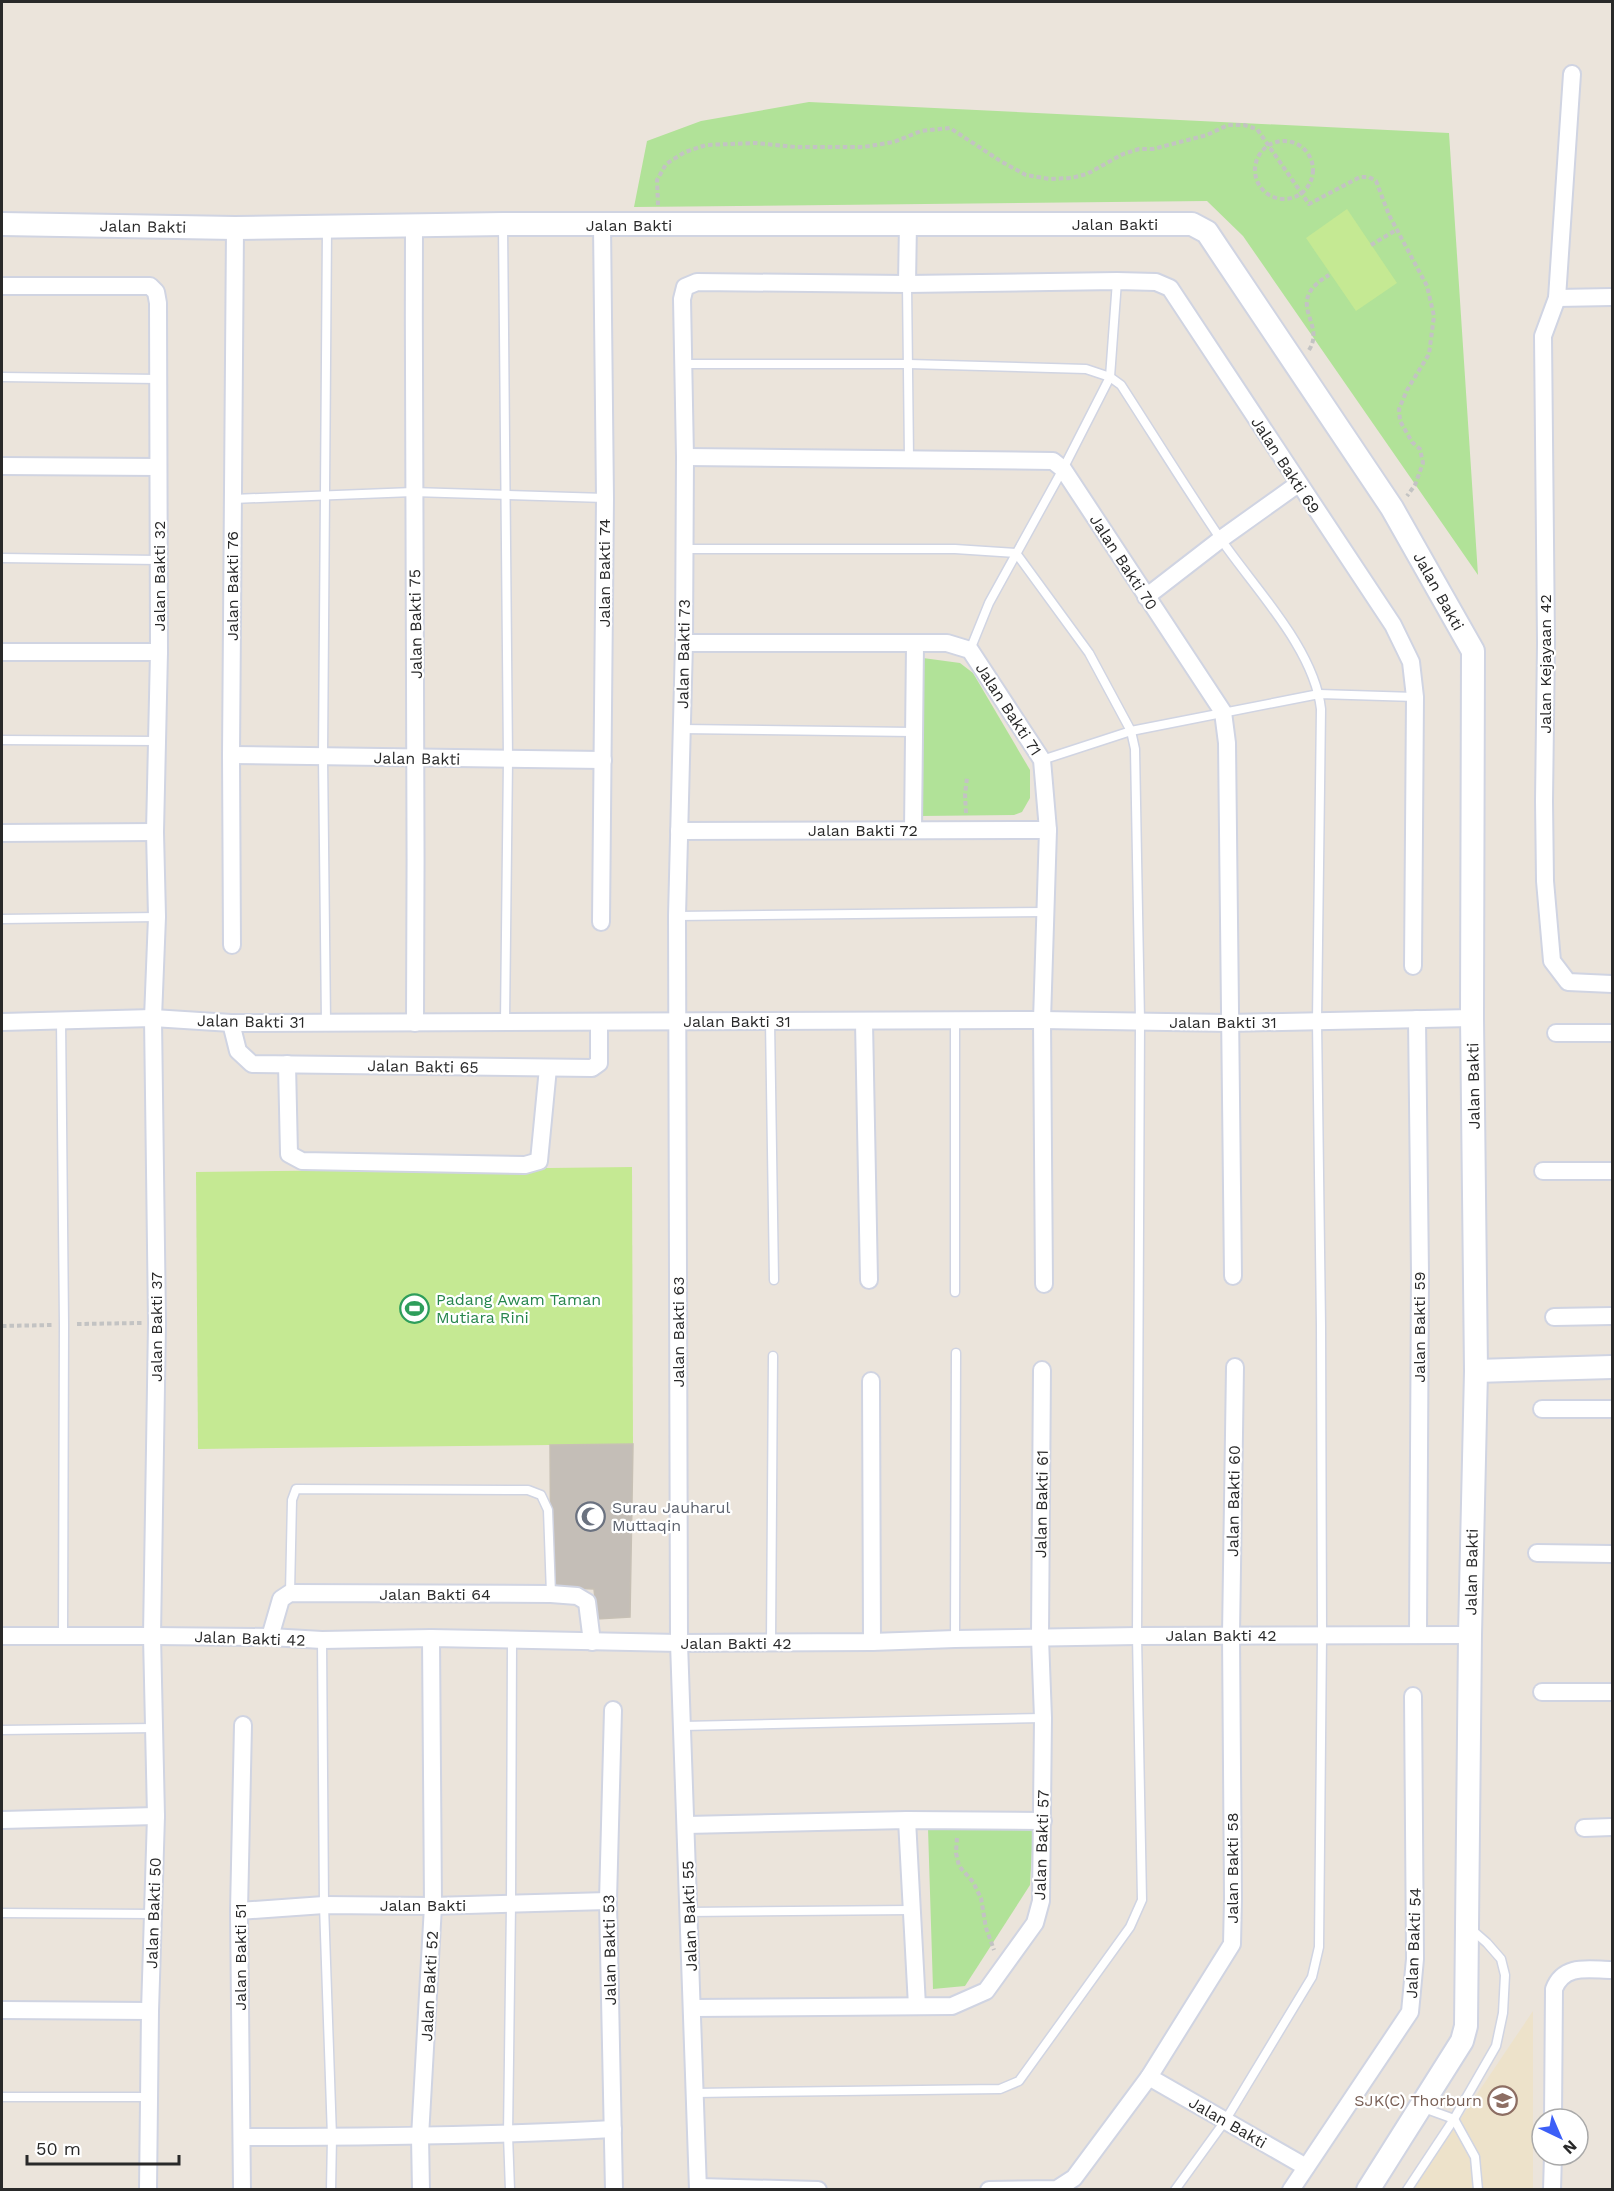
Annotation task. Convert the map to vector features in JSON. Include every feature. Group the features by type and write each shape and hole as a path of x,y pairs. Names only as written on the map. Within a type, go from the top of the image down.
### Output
{"street":[{"name":"Jalan Kejayaan 42","path":"1572,74 1557,298 1543,336 1546,632 1545,881 1552,961 1558,971 1568,982 1612,984"},
{"path":"907,284 908,223"},
{"name":"Jalan Bakti","path":"2,224 235,228 502,224 1192,224 1207,232 1212,239 1392,508 1473,651 1472,1018 1476,1371 1470,1635 1466,2026 1462,2041 1368,2190"},
{"name":"Jalan Bakti 75","path":"414,225 413,492 417,758 415,1023"},
{"name":"Jalan Bakti 74","path":"601,922 605,498 602,225"},
{"name":"Jalan Bakti 76","path":"232,945 235,228"},
{"name":"Jalan Bakti 69","path":"907,284 1117,281 1156,282 1170,288 1393,625 1411,662 1415,697 1413,966"},
{"name":"Jalan Bakti 73","path":"678,1021 677,916 684,643 685,456 682,299 685,287 697,282 907,284"},
{"name":"Jalan Bakti 32","path":"2,286 150,286 156,292 159,379 159,652 155,832 157,917 153,1018"},
{"path":"1557,298 1612,297"},
{"path":"685,456 1053,461 1063,469"},
{"path":"2,466 158,467"},
{"name":"Jalan Bakti 70","path":"1063,469 1223,712 1227,743 1233,1276"},
{"path":"1146,597 1221,539 1299,484"},
{"name":"Jalan Bakti 71","path":"684,643 915,645 947,643 970,650 1042,760 1048,830 1042,1020 1044,1284"},
{"path":"913,830 915,645"},
{"path":"2,652 159,652"},
{"name":"Jalan Bakti","path":"231,755 603,760"},
{"name":"Jalan Bakti 72","path":"679,831 1048,830"},
{"path":"2,833 155,832"},
{"name":"Jalan Bakti 31","path":"2,1022 153,1018 231,1023 1042,1020 1229,1023 1472,1018"},
{"name":"Jalan Bakti 37","path":"152,1636 157,1323 153,1018"},
{"name":"Jalan Bakti 59","path":"1417,1019 1420,1274 1418,1634"},
{"name":"Jalan Bakti 63","path":"678,1021 679,1643"},
{"path":"864,1022 869,1280"},
{"name":"Jalan Bakti 65","path":"231,1023 238,1051 252,1064 548,1068 592,1068 599,1063 599,1023"},
{"path":"1556,1033 1612,1033"},
{"path":"287,1064 290,1154 302,1161 525,1165 539,1161 548,1068"},
{"path":"1543,1171 1612,1172"},
{"path":"1554,1317 1612,1316"},
{"name":"Jalan Bakti 60","path":"1232,1635 1235,1367"},
{"path":"1476,1371 1612,1367"},
{"name":"Jalan Bakti 61","path":"1040,1638 1042,1370"},
{"path":"871,1381 872,1642"},
{"path":"1542,1409 1612,1409"},
{"path":"1538,1553 1612,1554"},
{"path":"270,1637 281,1599 290,1593"},
{"name":"Jalan Bakti 64","path":"290,1593 577,1596 587,1602 592,1642"},
{"name":"Jalan Bakti 42","path":"2,1636 270,1637 322,1640 431,1638 771,1643 1137,1635 1470,1635"},
{"name":"Jalan Bakti 58","path":"989,2190 1057,2188 1074,2178 1149,2078 1232,1944 1232,1635"},
{"name":"Jalan Bakti 50","path":"148,2190 150,2011 156,1816 152,1636"},
{"name":"Jalan Bakti 52","path":"421,2190 420,2137 433,1906 431,1638"},
{"name":"Jalan Bakti 57","path":"692,2008 952,2006 986,1991 1035,1923 1041,1901 1043,1718 1040,1638"},
{"name":"Jalan Bakti 55","path":"679,1643 698,2188"},
{"path":"1542,1692 1612,1692"},
{"name":"Jalan Bakti 54","path":"1291,2190 1410,2012 1415,1959 1413,1696"},
{"name":"Jalan Bakti 53","path":"613,1710 608,1901 614,2190"},
{"name":"Jalan Bakti 51","path":"242,2190 239,1911 243,1725"},
{"path":"2,1820 156,1816"},
{"path":"686,1825 907,1820 1042,1821"},
{"path":"907,1820 917,2006"},
{"path":"1584,1828 1612,1827"},
{"name":"Jalan Bakti","path":"239,1911 324,1905 433,1906 608,1901"},
{"path":"1553,2107 1554,1989 1562,1975 1572,1971 1612,1970"},
{"path":"2,2010 150,2011"},
{"name":"Jalan Bakti","path":"1149,2078 1306,2167"},
{"path":"242,2137 420,2137 613,2129"},
{"path":"1552,2190 1553,2167"},
{"path":"698,2188 818,2190"}],"lane":[{"path":"502,224 508,759 506,1022"},
{"path":"326,1022 323,757 327,225"},
{"path":"970,650 989,603 1063,469 1110,377 1117,281"},
{"path":"907,284 909,459"},
{"path":"683,364 909,364 1086,369 1110,377 1121,385 1221,539 1301,651 1319,694 1321,709 1317,1021 1322,1636 1319,1947 1312,1977 1225,2121 1175,2190"},
{"path":"2,377 159,379"},
{"path":"233,499 413,492 605,498"},
{"path":"684,549 955,549 1016,553"},
{"path":"695,2093 1000,2089 1019,2081 1130,1927 1142,1900 1137,1635 1140,1021 1135,748 1131,731 1089,654 1016,553"},
{"path":"2,558 159,560"},
{"path":"1042,760 1131,731 1319,694 1415,697"},
{"path":"681,729 913,732"},
{"path":"2,740 156,741"},
{"path":"677,916 1045,912"},
{"path":"2,919 157,917"},
{"path":"61,1019 64,1325 63,1636"},
{"path":"955,1020 956,1292"},
{"path":"770,1021 774,1280"},
{"path":"955,1639 956,1353"},
{"path":"771,1643 773,1356"},
{"path":"290,1593 292,1500 296,1489 528,1490 541,1495 548,1510 551,1594"},
{"path":"322,1640 324,1905 332,2137 331,2190"},
{"path":"510,2190 508,2135 512,1640"},
{"path":"683,1726 1043,1718"},
{"path":"2,1730 155,1728"},
{"path":"688,1912 911,1910"},
{"path":"2,1913 153,1914"},
{"path":"1407,2190 1454,2119 1496,2046 1503,2013 1505,1975 1501,1959 1467,1925"},
{"path":"2,2097 149,2097"},
{"path":"1420,2107 1454,2119 1475,2157 1478,2190"}],"path":[{"path":"1278,141 1297,143 1311,158 1312,177 1307,186 1300,194 1281,199 1262,190 1256,181 1254,171 1260,152 1268,144 1278,141"},
{"path":"1371,245 1396,230"},
{"path":"1294,361 1308,351 1313,343 1314,335 1306,302 1310,290 1329,275"},
{"path":"966,830 964,794 967,778"},
{"path":"958,1820 956,1853 959,1866 973,1882 981,1898 986,1928 994,1951"}],"shaded area":[{"name":"SJK(C) Thorburn","path":"1533,2011 1533,2107 1530,2107 1530,2167 1533,2167 1533,2189 1413,2189"}],"green space":[{"path":"809,102 1449,133 1478,575 1243,236 1207,201 634,207 647,141 701,121"},
{"path":"1347,209 1397,283 1356,311 1306,238"},
{"path":"923,658 960,663 973,673 1030,770 1030,798 1022,812 1014,815 921,816"},
{"name":"Padang Awam Taman Mutiara Rini","path":"632,1167 633,1444 198,1449 196,1172"},
{"path":"928,1828 1033,1829 1030,1885 965,1986 933,1989"}],"building":[{"name":"Surau Jauharul Muttaqin","path":"633,1444 630,1617 597,1619 594,1589 551,1587 550,1445"}],"place":[{"name":"Padang Awam Taman Mutiara Rini","path":"415,1308"},
{"name":"Surau Jauharul Muttaqin","path":"591,1516"},
{"name":"SJK(C) Thorburn","path":"1503,2100"}]}
